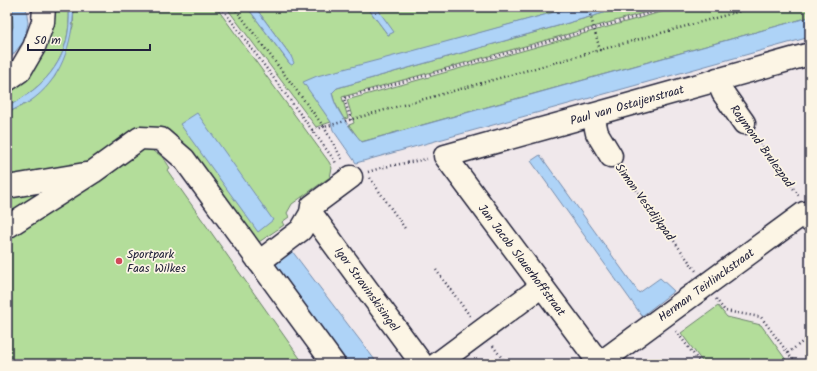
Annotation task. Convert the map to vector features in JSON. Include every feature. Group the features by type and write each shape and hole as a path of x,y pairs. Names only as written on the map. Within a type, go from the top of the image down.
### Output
{"street":[{"path":"7,80 20,71 34,47 43,22 44,7"},
{"name":"Paul van Ostaijenstraat","path":"445,156 810,54"},
{"name":"Raymond Brulezpad","path":"717,79 723,93 744,123"},
{"name":"Simon Vestdijkpad","path":"593,115 597,133 611,156"},
{"path":"7,228 93,172 140,138 162,139 184,160 334,364"},
{"name":"Jan Jacob Slauerhoffstraat","path":"445,156 600,364"},
{"path":"7,187 93,172"},
{"path":"259,262 301,230 311,213 312,206 351,177"},
{"name":"Igor Stravinskisingel","path":"311,213 422,364"},
{"name":"Herman Teirlinckstraat","path":"600,364 706,285 807,217"},
{"path":"437,364 542,286"}],"path":[{"path":"234,7 324,128 351,177"},
{"path":"588,7 600,50"},
{"path":"350,121 344,98 672,7"},
{"path":"312,130 350,121 755,7"},
{"name":"Raymond Brulezpad","path":"744,123 799,197 807,217"},
{"path":"406,230 366,173 384,167 445,156"},
{"name":"Simon Vestdijkpad","path":"611,156 725,311 761,318 796,364"},
{"path":"664,316 701,364"},
{"path":"788,353 810,336"}],"green space":[{"path":"7,7 15,7 21,28 7,50"},
{"path":"51,7 69,7 69,25 62,55 45,79 22,98 7,107 7,86"},
{"path":"74,7 216,7 329,162 332,168 330,177 292,204 287,213 289,217 282,222 284,225 256,244 139,131 154,152 161,156 167,163 170,168 167,170 304,364 7,364 7,113 29,102 45,88 55,76 73,26"},
{"path":"226,7 247,7 290,64 291,56 255,7 367,7 388,35 393,32 376,7 573,7 304,82 331,122 316,127"},
{"path":"625,7 665,7 342,97 348,118 344,119 335,103 332,93 337,88"},
{"path":"679,7 810,7 810,17 361,142 349,125 354,123 347,100"},
{"path":"718,306 727,317 761,325 789,364 704,364 681,333"}],"water":[{"path":"12,7 26,7 28,23 24,41 7,62 7,38 13,27"},
{"path":"69,7 74,7 71,34 68,48 57,72 50,83 40,93 29,102 7,113 7,107 22,98 45,79 62,55 69,25"},
{"path":"247,7 255,7 291,56 294,63 292,65 290,64"},
{"path":"367,7 376,7 394,32 388,35"},
{"path":"573,7 625,7 337,88 332,93 336,106 362,142 810,17 810,37 356,163 333,130 331,122 303,82 317,76"},
{"path":"197,113 273,220 258,232 180,124"},
{"path":"540,155 639,293 660,278 674,291 642,316 531,161"},
{"path":"292,251 378,364 348,364 274,266"}],"place":[{"name":"Sportpark Faas Wilkes","path":"119,261"}]}
